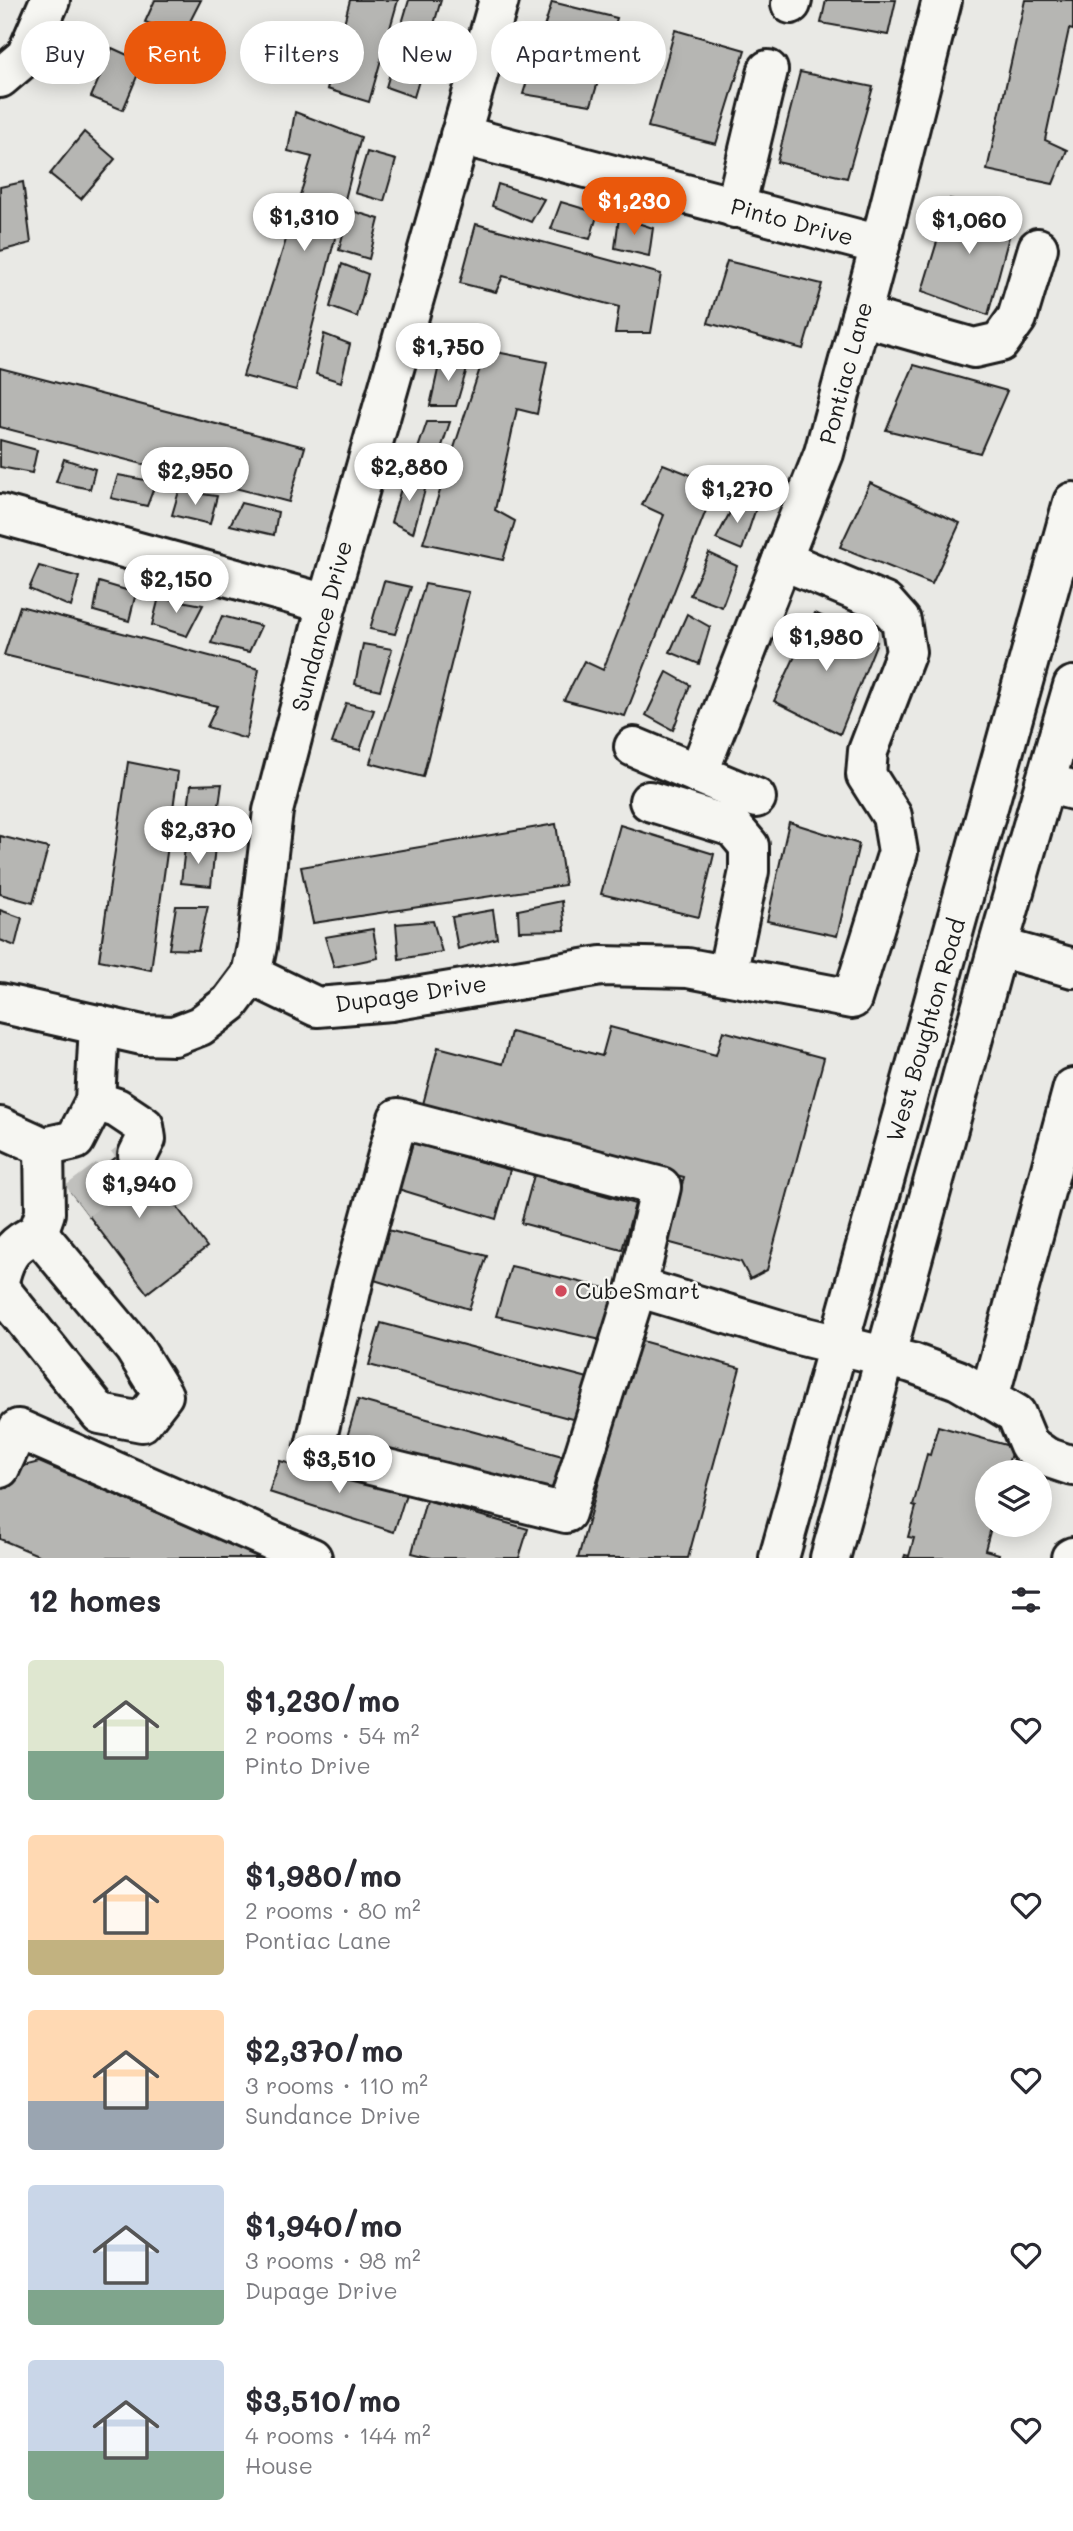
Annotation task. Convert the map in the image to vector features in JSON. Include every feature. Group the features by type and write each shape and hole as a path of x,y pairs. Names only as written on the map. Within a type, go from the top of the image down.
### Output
{"street":[{"path":"0,78 26,56 50,0"},
{"name":"Sundance Drive","path":"251,975 273,811 327,604 499,0"},
{"name":"Pontiac Lane","path":"698,774 824,453 942,0"},
{"path":"735,208 768,70"},
{"name":"Pinto Drive","path":"460,135 880,245"},
{"path":"861,316 974,348 1000,342 1017,318 1038,248"},
{"name":"West Boughton Road","path":"779,1558 1073,502"},
{"path":"0,514 327,604"},
{"name":"Dupage Drive","path":"251,975 317,1007 391,1001 601,966 688,968 852,999 898,852 892,816 866,775 868,751 906,652 901,621 885,603 782,561"},
{"name":"West Boughton Road","path":"830,1558 998,947 1059,787 1073,686"},
{"path":"634,747 756,798"},
{"path":"649,801 733,827 749,846 749,871 727,975"},
{"path":"998,947 1073,968"},
{"path":"0,1003 142,1035 174,1036 200,1026 230,1003 251,975"},
{"path":"0,1127 44,1147 75,1140 95,1101 99,1025"},
{"path":"989,1398 1073,1088"},
{"path":"95,1101 117,1108 144,1126 145,1139 138,1154"},
{"path":"398,1118 661,1187 637,1287 566,1513 314,1451 354,1278 398,1118"},
{"path":"44,1147 53,1216 163,1395 142,1422 100,1413 2,1274 24,1239 53,1216"},
{"path":"637,1287 795,1335 838,1344 958,1380 1016,1414 1029,1445 1045,1457 1073,1466"},
{"path":"0,1468 18,1429 312,1558"}],"building":[{"path":"155,0 201,0 190,21 145,21"},
{"path":"350,0 398,0 392,21 378,21 378,70 369,102 327,89 328,84 364,84 364,21 345,21"},
{"path":"409,0 441,0 435,21 403,21"},
{"path":"826,0 896,0 888,35 821,23"},
{"path":"1025,0 1073,0 1073,30 1069,29 1045,140 1067,150 1053,184 987,170"},
{"path":"552,2 617,18 616,21 546,21"},
{"path":"675,30 745,50 716,144 648,127 660,84 666,84 666,62"},
{"path":"112,48 124,53 124,84 134,84 123,110 91,97 97,84 110,84"},
{"path":"800,72 873,87 847,178 777,162"},
{"path":"387,84 418,84 414,97 386,87"},
{"path":"526,84 597,84 591,105 523,94"},
{"path":"295,112 361,137 296,390 243,376 312,157 288,151"},
{"path":"84,132 115,159 81,199 50,174"},
{"path":"367,152 396,160 384,201 355,193"},
{"path":"23,182 31,243 0,251 0,187"},
{"path":"498,184 544,199 531,222 492,206"},
{"path":"950,199 1014,218 988,315 922,291"},
{"path":"561,202 598,213 590,239 551,229"},
{"path":"349,210 379,219 369,259 339,250"},
{"path":"619,217 653,228 649,256 615,248"},
{"path":"476,224 661,274 651,333 615,333 619,307 503,276 496,292 460,283"},
{"path":"727,261 822,284 803,349 708,323"},
{"path":"342,264 368,274 357,317 330,307"},
{"path":"324,334 350,344 341,382 316,374"},
{"path":"486,350 547,362 537,414 517,409 495,510 515,521 503,560 423,543"},
{"path":"441,356 468,365 456,406 430,406"},
{"path":"914,365 1007,391 980,453 886,430"},
{"path":"0,368 305,447 289,502 0,427"},
{"path":"427,422 450,422 435,467 414,460"},
{"path":"0,440 37,450 32,473 0,467"},
{"path":"64,459 95,469 90,489 56,482"},
{"path":"663,464 716,485 625,716 564,700 584,661 603,670 664,515 642,505"},
{"path":"406,472 426,486 413,533 391,522"},
{"path":"118,475 156,482 147,506 111,498"},
{"path":"870,483 960,523 932,584 840,547"},
{"path":"179,491 217,496 210,524 172,515"},
{"path":"737,499 756,508 742,550 716,539"},
{"path":"241,503 278,512 274,535 230,525"},
{"path":"709,553 737,566 722,607 690,595"},
{"path":"39,566 79,577 71,607 29,589"},
{"path":"384,581 411,587 395,634 370,629"},
{"path":"99,582 136,593 129,621 94,611"},
{"path":"425,584 469,592 423,777 370,763"},
{"path":"159,597 203,605 187,636 152,625"},
{"path":"20,606 259,669 246,739 207,727 217,706 4,655"},
{"path":"815,613 877,642 840,734 774,701"},
{"path":"687,614 710,627 699,664 670,652"},
{"path":"222,616 261,626 249,652 211,643"},
{"path":"363,644 392,649 380,690 355,684"},
{"path":"667,672 690,685 673,730 646,715"},
{"path":"346,703 374,710 360,750 332,743"},
{"path":"128,762 178,772 151,970 99,960"},
{"path":"222,784 216,826 186,826 191,785"},
{"path":"789,822 859,844 837,936 767,921"},
{"path":"556,824 565,885 313,923 301,867"},
{"path":"620,825 714,854 699,917 601,894"},
{"path":"0,836 48,848 33,903 0,894"},
{"path":"215,846 211,886 181,883 185,847"},
{"path":"562,901 565,930 519,931 518,910"},
{"path":"176,906 208,906 198,950 169,949"},
{"path":"0,910 22,918 15,946 0,940"},
{"path":"493,910 497,938 458,949 452,917"},
{"path":"433,921 442,952 399,959 396,924"},
{"path":"373,929 378,958 334,967 325,937"},
{"path":"610,1027 716,1055 723,1031 824,1058 767,1270 750,1279 741,1262 667,1242 684,1177 422,1108 438,1047 503,1064 511,1032 602,1056"},
{"path":"406,1141 510,1170 496,1219 395,1188"},
{"path":"131,1146 207,1247 147,1293 71,1192"},
{"path":"534,1175 635,1204 622,1250 521,1223"},
{"path":"384,1229 487,1256 469,1309 371,1279"},
{"path":"511,1266 614,1290 601,1340 496,1316"},
{"path":"381,1323 588,1378 576,1420 369,1365"},
{"path":"638,1340 740,1368 688,1558 578,1558"},
{"path":"358,1400 566,1457 555,1495 347,1437"},
{"path":"938,1426 1013,1447 1009,1460 975,1460 975,1537 988,1537 985,1550 999,1554 998,1558 904,1558 905,1555 909,1556 914,1538 908,1537 916,1507 913,1506 927,1454 930,1455"},
{"path":"280,1461 406,1494 394,1532 269,1492"},
{"path":"39,1462 262,1558 45,1558 0,1539 0,1488 8,1470"},
{"path":"426,1500 528,1529 519,1558 432,1558 412,1553"}],"tunnel":[{"path":"77,1201 138,1155"}],"place":[{"name":"CubeSmart","path":"561,1291"}]}
